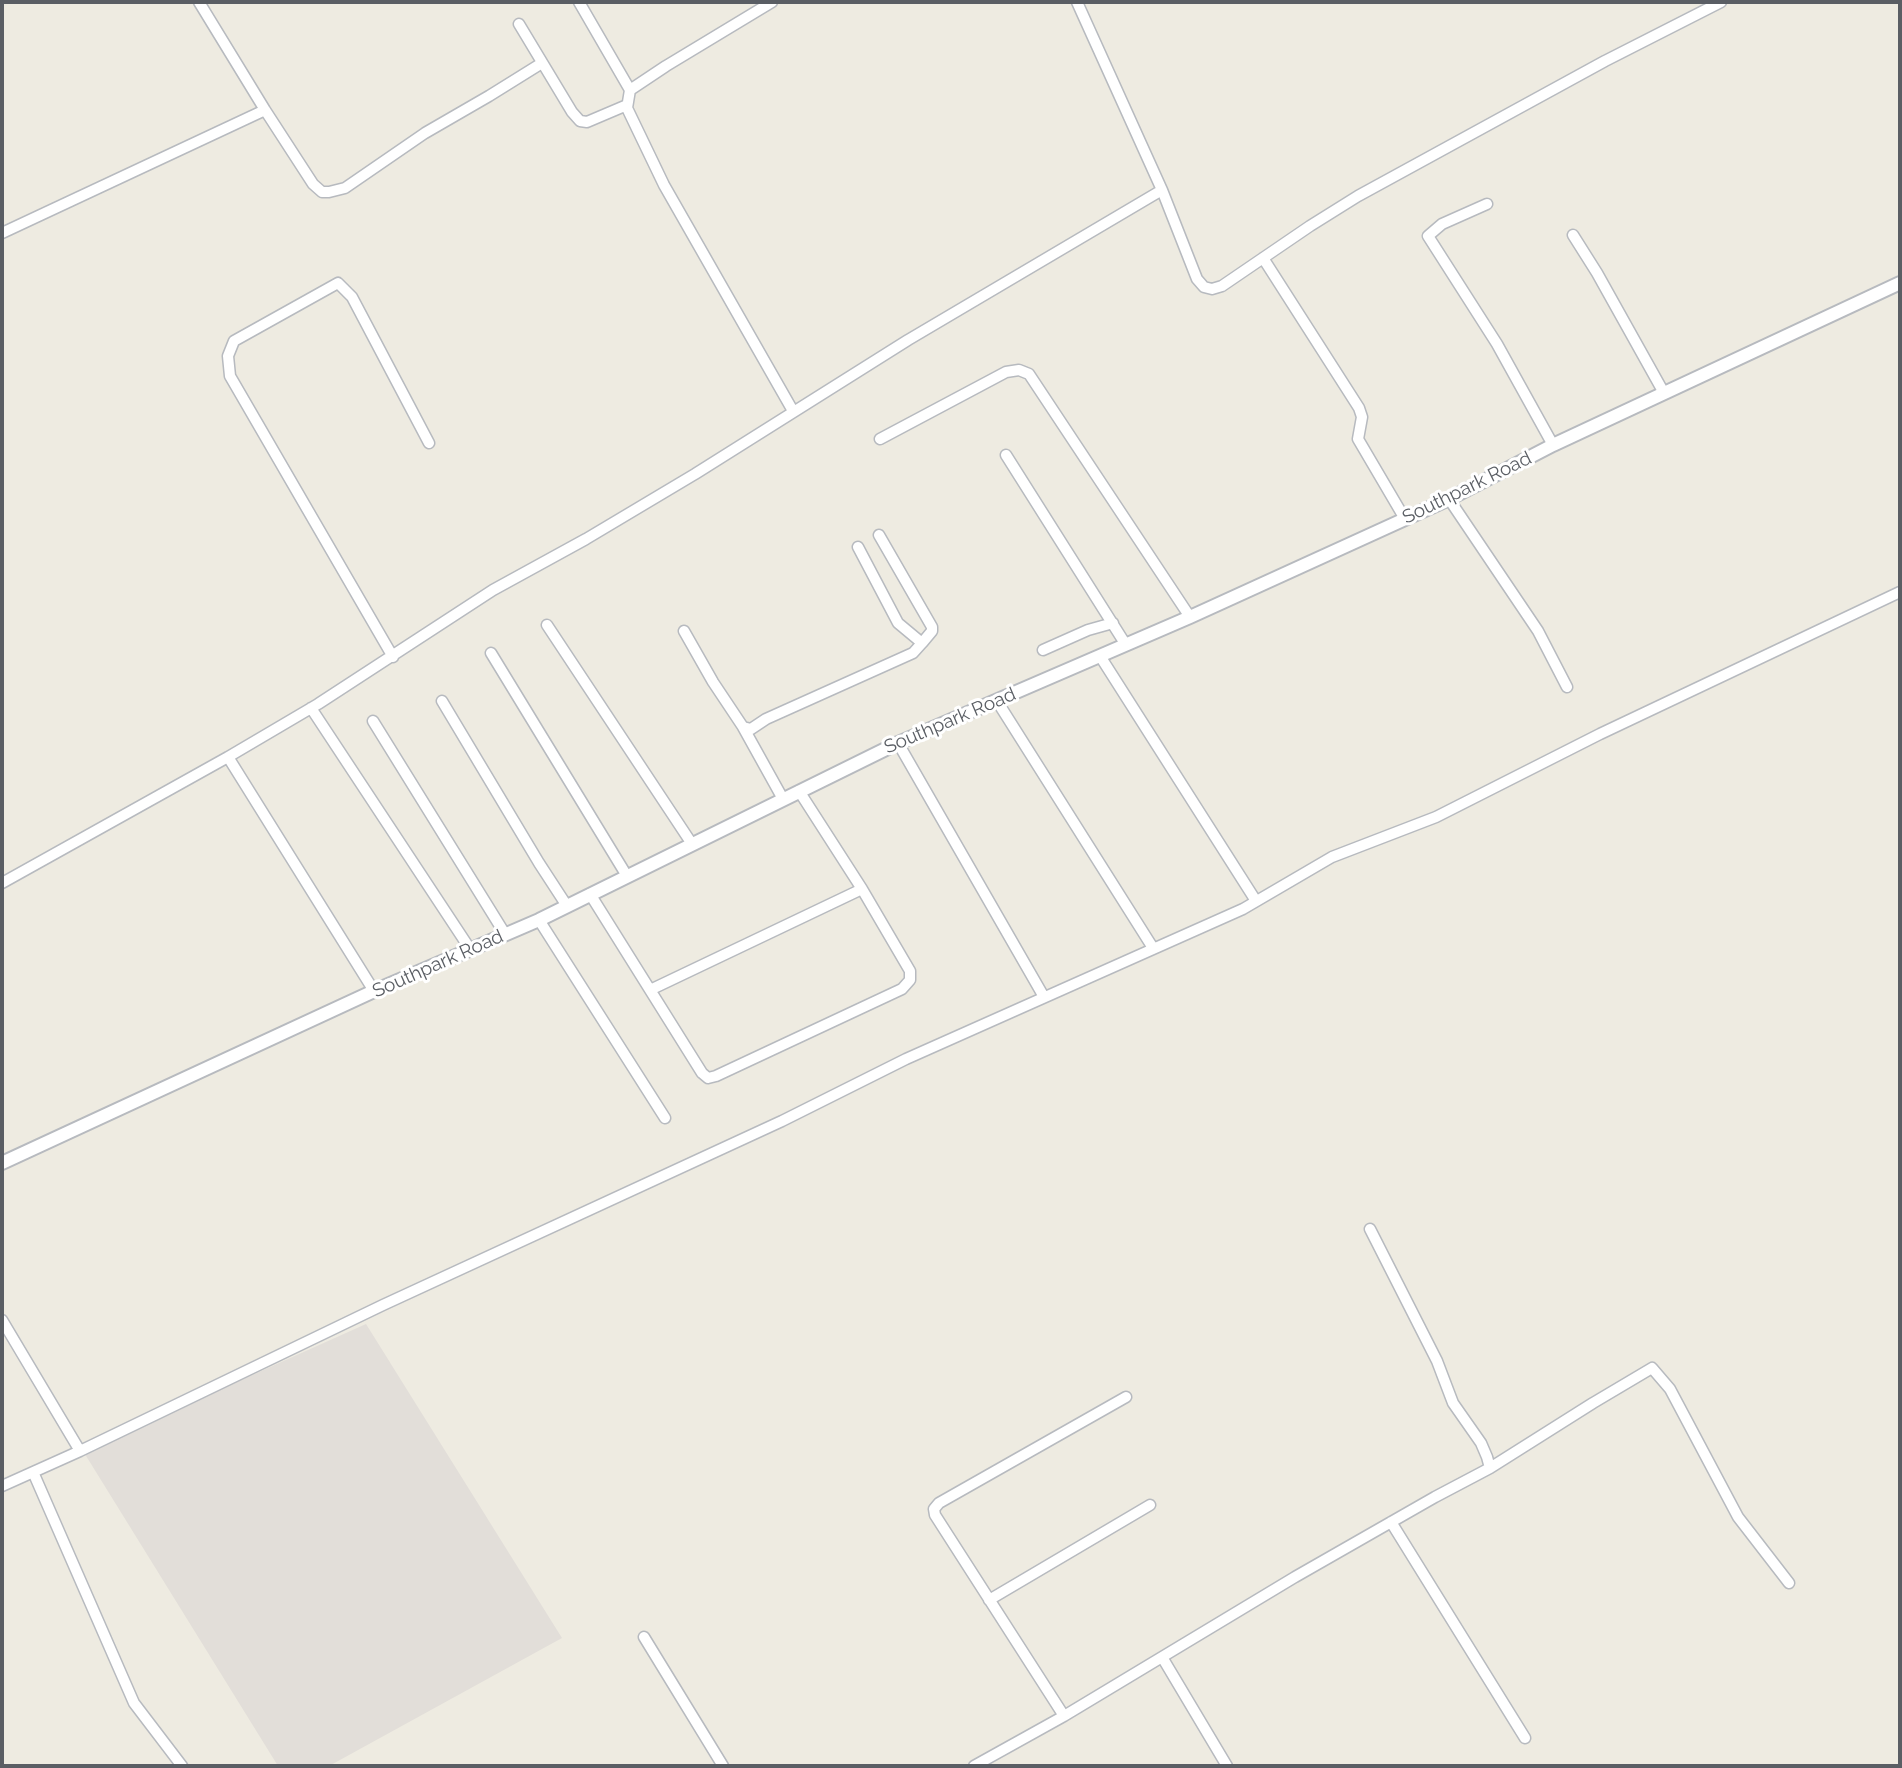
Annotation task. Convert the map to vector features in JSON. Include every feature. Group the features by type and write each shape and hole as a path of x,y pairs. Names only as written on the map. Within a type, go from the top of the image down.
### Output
{"street":[{"path":"199,2 265,110 313,184 322,192 345,188 425,133 542,63"},
{"path":"579,2 630,90 626,108 664,185 793,411"},
{"path":"630,90 772,2"},
{"path":"1077,2 1162,190 1197,279 1204,287 1212,289 1222,286 1358,196 1605,61 1721,2"},
{"path":"519,24 580,121 587,122 627,105"},
{"path":"2,233 265,110"},
{"path":"2,883 311,708 493,590 640,507 908,340 1162,190"},
{"path":"1487,204 1443,224 1428,236 1497,344 1553,445"},
{"path":"1573,235 1664,393"},
{"path":"1263,258 1359,408 1362,417 1358,439 1405,519"},
{"path":"393,657 230,376 228,356 234,341 338,283 352,297 429,443"},
{"name":"Southpark Road","path":"2,1163 374,991 539,920 898,743 1190,617 1449,499 1553,445 1900,283"},
{"path":"880,439 1006,372 1019,370 1029,374 1190,617"},
{"path":"1006,455 1126,645"},
{"path":"1449,499 1538,631 1567,687"},
{"path":"743,727 751,729 766,719 913,653 932,631 878,535"},
{"path":"858,547 898,623 922,643"},
{"path":"2,1486 782,1121 906,1059 1242,909 1332,857 1436,817 1588,740 1900,592"},
{"path":"1043,650 1088,630 1113,623"},
{"path":"547,625 692,844"},
{"path":"684,631 783,799"},
{"path":"491,653 627,876"},
{"path":"1100,656 1256,901"},
{"path":"442,701 567,906"},
{"path":"997,701 1153,948"},
{"path":"311,708 470,949"},
{"path":"373,722 505,934"},
{"path":"898,743 1044,997"},
{"path":"228,757 374,991"},
{"path":"590,894 702,1073 708,1077 716,1076 902,989 910,980 910,971 862,889 799,791"},
{"path":"650,990 862,889"},
{"path":"539,920 665,1118"},
{"path":"1370,1229 1437,1361 1453,1403 1481,1443 1490,1468"},
{"path":"2,1320 80,1451"},
{"path":"974,1766 1064,1716 1295,1577 1490,1468 1652,1368 1670,1389 1738,1517 1789,1583"},
{"path":"1064,1716 935,1515 934,1508 1126,1397"},
{"path":"33,1472 134,1703 182,1766"},
{"path":"989,1600 1150,1504"},
{"path":"1391,1522 1525,1738"},
{"path":"644,1637 723,1766"},
{"path":"1163,1657 1227,1766"}],"shaded area":[{"path":"366,1324 562,1638 329,1766 278,1766 83,1451"}]}
